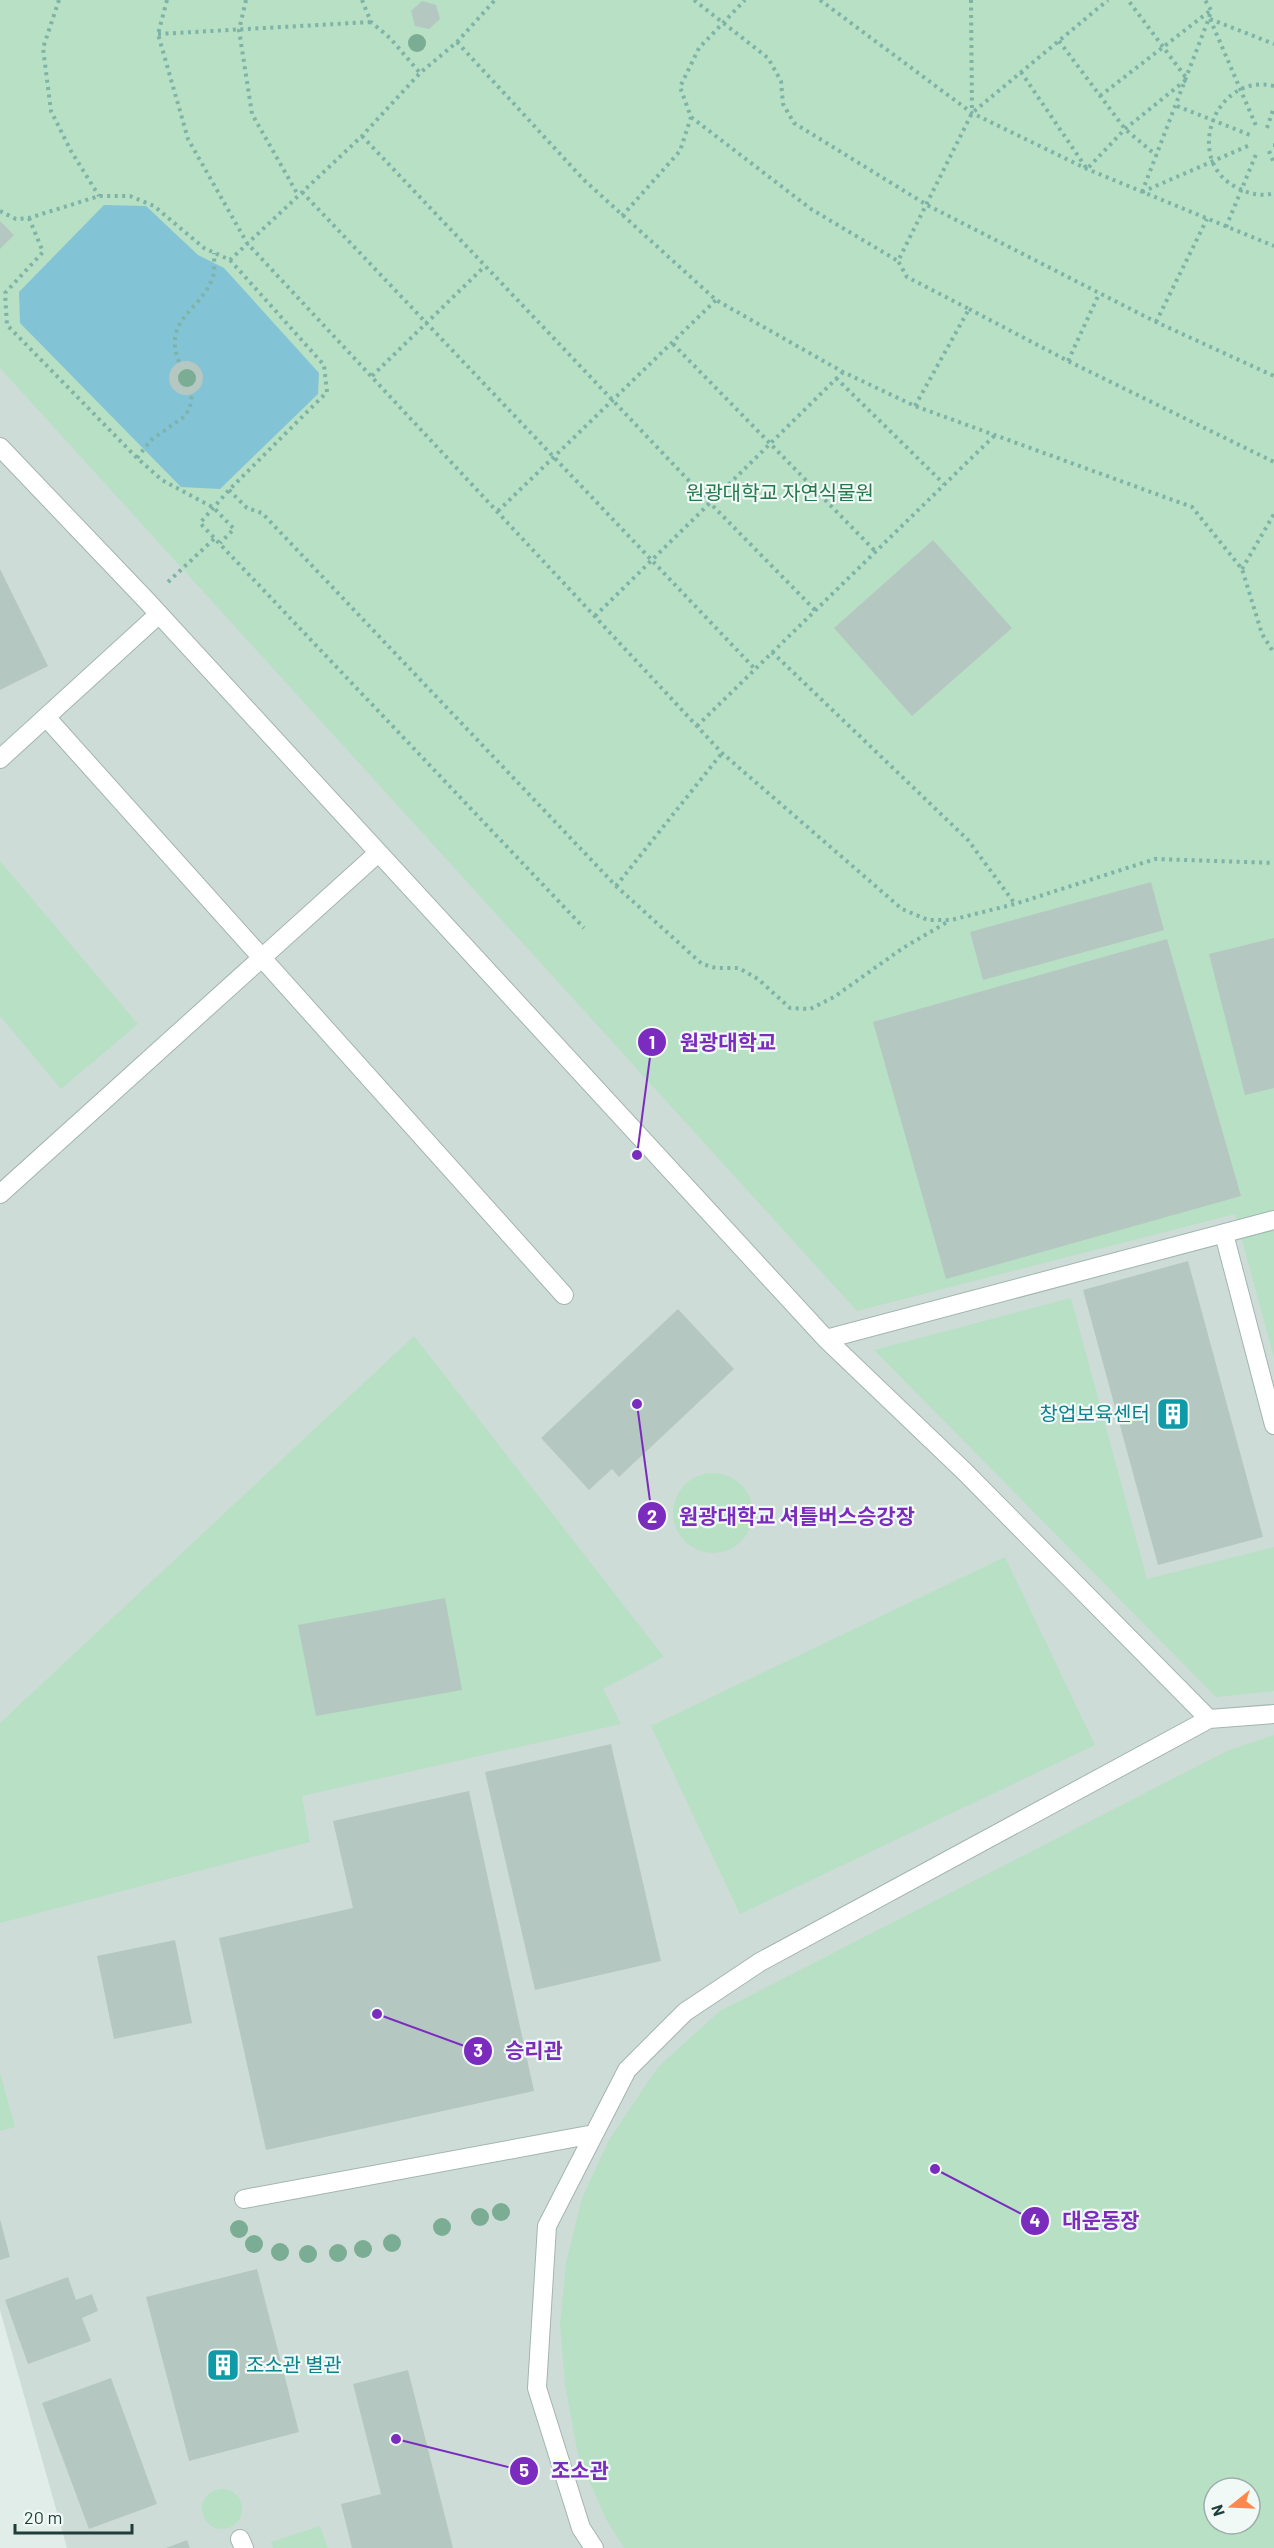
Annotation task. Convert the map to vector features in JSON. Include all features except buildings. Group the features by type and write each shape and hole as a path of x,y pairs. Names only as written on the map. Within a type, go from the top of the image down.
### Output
{"lane":[{"path":"0,447 153,608 826,1339 963,1471 1209,1719"},
{"path":"0,759 46,717 153,608"},
{"path":"46,717 564,1295"},
{"path":"0,1194 378,853"},
{"path":"826,1339 1274,1221"},
{"path":"1224,1234 1274,1425"},
{"path":"594,2548 581,2528 537,2388 547,2226 627,2070 685,2012 760,1962 1209,1719 1274,1714"},
{"path":"244,2199 594,2134"}],"path":[{"path":"59,0 43,48 51,111 71,151 99,196"},
{"path":"167,0 158,34 188,139 247,243 722,753 902,909 928,920 951,920 1015,904 1155,859 1274,863"},
{"path":"246,0 239,30 252,114 300,194 755,669"},
{"path":"362,0 371,22 420,72"},
{"path":"230,260 362,136 420,72 457,42 495,0"},
{"path":"694,0 768,58 781,81 783,104 794,123 927,205 1099,294 1274,376"},
{"path":"746,0 699,48 680,87 691,117 811,208 898,261 907,277 1068,361 1274,462"},
{"path":"820,0 972,113 1087,169 1274,246"},
{"path":"971,0 972,113"},
{"path":"898,261 972,113 1108,0"},
{"path":"1128,0 1187,79"},
{"path":"1142,192 1209,18 1211,10 1205,0"},
{"path":"1100,96 1211,10"},
{"path":"1209,18 1274,44"},
{"path":"1209,18 1257,128"},
{"path":"158,34 371,22"},
{"path":"1059,41 1125,129 1157,156"},
{"path":"457,42 584,180 716,300 843,372 915,406 1192,507 1242,569 1262,634 1274,653"},
{"path":"1021,72 1087,169"},
{"path":"1087,169 1125,129 1187,79"},
{"path":"1274,86 1249,86 1233,93 1220,105 1212,120 1208,138 1213,161 1219,173 1232,186 1249,193 1274,193"},
{"path":"1177,106 1250,135"},
{"path":"1266,128 1274,106"},
{"path":"622,216 680,151 691,117"},
{"path":"362,136 710,503 815,610"},
{"path":"1142,192 1250,145"},
{"path":"1269,151 1274,163"},
{"path":"1226,227 1257,152"},
{"path":"0,211 16,219 29,218 99,196 130,196 154,206 204,248 230,260 324,365 327,392 229,490 200,523 216,537 584,928"},
{"path":"29,218 43,252 4,293 7,325 137,458 162,480 214,508 234,529 220,543"},
{"path":"1156,322 1207,219"},
{"path":"180,362 176,353 175,335 184,316 197,302 213,276 214,254"},
{"path":"372,376 485,266"},
{"path":"1068,361 1099,294"},
{"path":"498,511 614,402 716,300"},
{"path":"915,406 969,309"},
{"path":"673,344 875,551"},
{"path":"595,616 843,372"},
{"path":"836,378 944,484"},
{"path":"137,458 151,440 185,416 190,407 192,394"},
{"path":"697,726 994,436"},
{"path":"229,490 247,508 262,513 616,886 702,964 716,968 738,968 758,979 790,1008 810,1009 834,997 903,948 951,920"},
{"path":"1242,569 1274,514"},
{"path":"153,608 216,537"},
{"path":"772,652 968,840 1015,904"},
{"path":"616,886 722,753"}],"shaded area":[{"path":"0,0 1274,0 1274,2548 67,2548 0,2310"}],"green space":[{"name":"원광대학교 자연식물원","path":"0,0 1274,0 1274,1358 1235,1214 857,1311 0,368"},
{"path":"0,861 138,1024 61,1089 0,1016"},
{"path":"1071,1298 1147,1579 1274,1547 1274,1691 1216,1697 874,1350"},
{"path":"414,1336 664,1657 603,1689 621,1724 302,1796 310,1842 0,1923 0,1723"},
{"path":"713,1473 728,1476 741,1485 750,1498 753,1513 750,1528 741,1541 728,1550 713,1553 698,1550 685,1541 676,1528 673,1513 676,1498 685,1485 698,1476"},
{"path":"1005,1557 1095,1745 740,1914 651,1726"},
{"path":"1274,1735 1274,2548 624,2548 606,2519 578,2455 565,2385 560,2324 566,2263 582,2198 609,2140 658,2067 720,2011 1229,1750"},
{"path":"0,2073 15,2127 0,2131"},
{"path":"222,2489 230,2490 236,2495 241,2501 241,2517 236,2523 230,2528 222,2529 214,2528 208,2523 203,2517 202,2509 203,2501 208,2495 214,2490"},
{"path":"320,2526 328,2548 273,2548 271,2542"}],"water":[{"path":"104,205 146,206 198,255 224,268 319,373 318,394 220,489 181,487 20,323 19,292"}],"place":[{"name":"원광대학교","path":"637,1155"},
{"name":"원광대학교 셔틀버스승강장","path":"637,1404"},
{"name":"창업보육센터","path":"1173,1414"},
{"name":"승리관","path":"377,2014"},
{"name":"대운동장","path":"935,2169"},
{"name":"조소관 별관","path":"223,2365"},
{"name":"조소관","path":"396,2439"}]}
